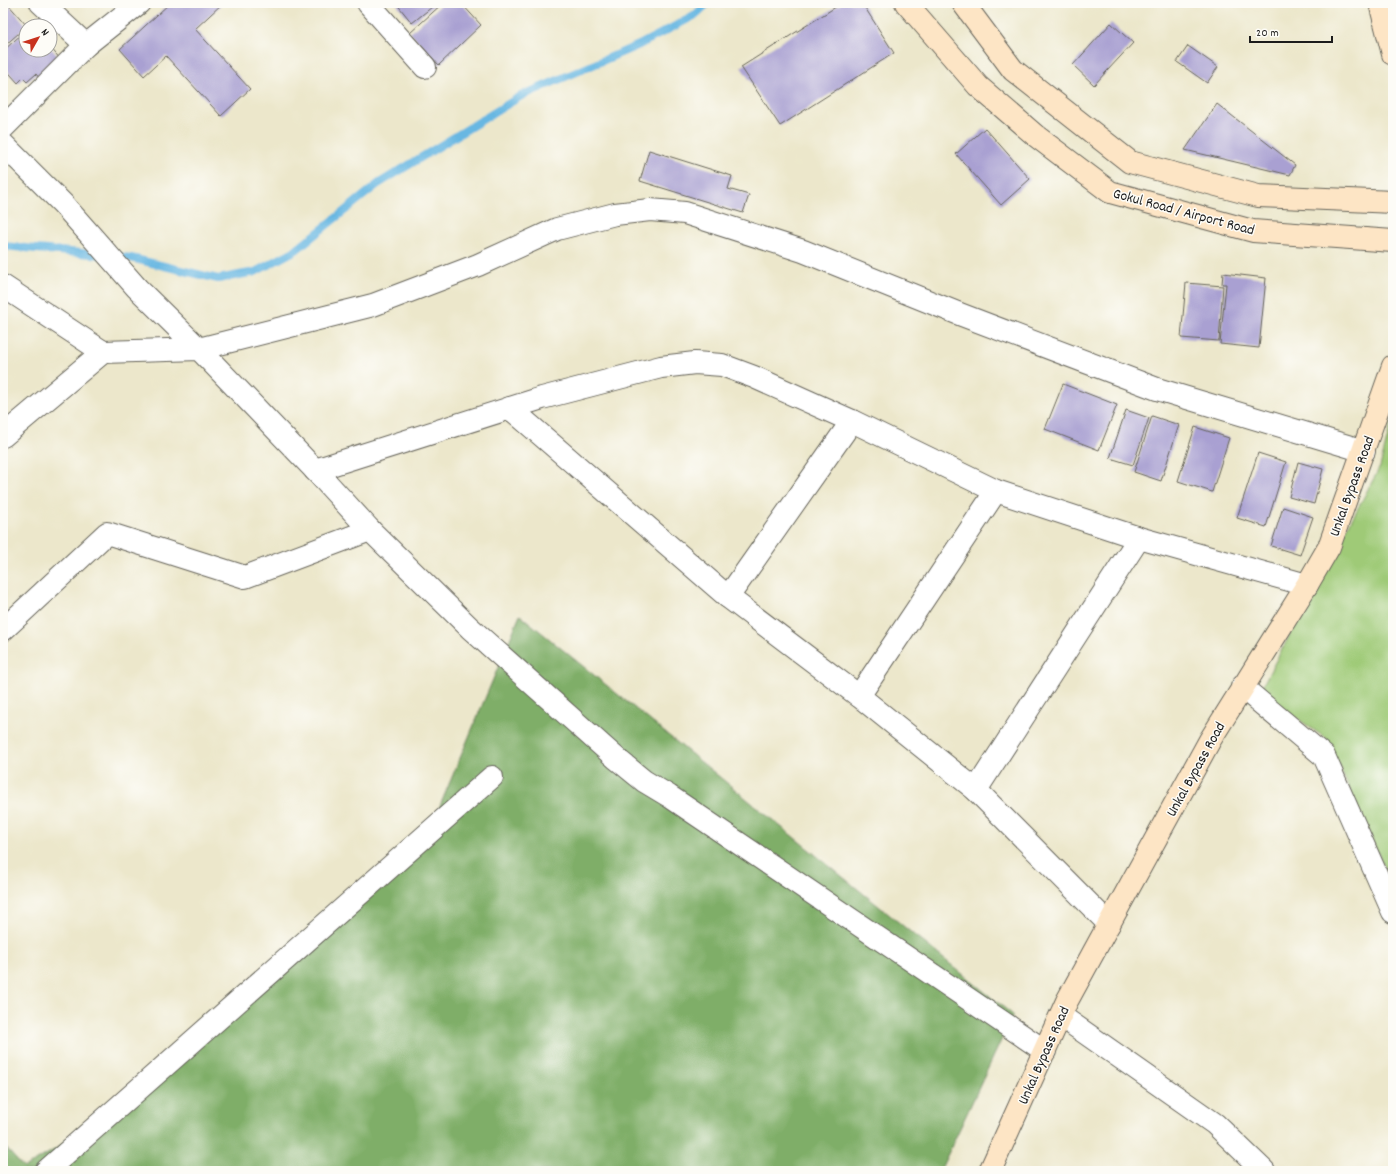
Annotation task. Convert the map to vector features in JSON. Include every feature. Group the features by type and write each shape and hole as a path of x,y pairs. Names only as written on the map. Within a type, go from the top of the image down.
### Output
{"main road":[{"name":"Gokul Road / Airport Road","path":"906,3 978,86 1036,136 1110,192 1254,231 1393,241"},
{"path":"963,3 1013,70 1130,162 1258,196 1393,202"},
{"path":"1380,3 1393,54"},
{"path":"987,94 1013,70"},
{"name":"Unkal Bypass Road","path":"990,1171 1067,1001 1210,740 1307,585 1329,547 1393,366"}],"street":[{"path":"41,3 86,45"},
{"path":"3,128 86,45 139,3"},
{"path":"368,3 424,68"},
{"path":"3,144 63,204 137,288 200,349 370,530 470,628 617,759 644,780 1045,1051"},
{"path":"3,286 103,352 200,349 373,305 478,265 557,229 615,214 650,210 685,213 803,251 962,315 1157,389 1364,451"},
{"path":"3,436 103,352"},
{"path":"315,470 542,398 661,367 695,363 722,365 754,377 852,421 996,491 1139,538 1307,585"},
{"path":"510,408 728,597 859,696 976,790 1109,924"},
{"path":"728,597 852,421"},
{"path":"859,696 996,491"},
{"path":"3,630 107,533 245,577 370,530"},
{"path":"976,790 1139,538"},
{"path":"1242,687 1324,756 1393,912"},
{"path":"46,1171 492,777"},
{"path":"1060,1016 1215,1124 1264,1171"}],"green space":[{"path":"1393,416 1393,887 1327,739 1259,692 1380,467"},
{"path":"520,615 1013,1015 940,1171 3,1171 3,1145 24,1168 57,1148 426,839"}],"building":[{"path":"7,3 20,18 18,18 18,34 3,47 3,5"},
{"path":"170,3 223,3 195,29 250,89 221,116 166,56 144,76 120,49"},
{"path":"396,3 437,3 412,23"},
{"path":"443,3 461,3 481,25 439,65 410,33"},
{"path":"842,3 862,3 894,53 780,126 741,67"},
{"path":"1111,23 1133,43 1094,85 1073,65"},
{"path":"18,37 18,58 58,58 58,56 61,60 40,79 36,74 27,82 23,78 18,83 3,66 3,62 5,60 3,58 3,51"},
{"path":"1188,46 1218,67 1207,83 1177,62"},
{"path":"1217,104 1295,165 1290,175 1185,150"},
{"path":"985,128 1030,179 1001,205 956,154"},
{"path":"649,150 732,176 728,189 749,195 743,213 640,181"},
{"path":"1223,273 1266,278 1259,348 1220,344 1226,284 1222,284"},
{"path":"1186,283 1223,286 1219,341 1181,338"},
{"path":"1063,384 1117,405 1099,450 1045,429"},
{"path":"1126,410 1149,418 1133,465 1110,458"},
{"path":"1152,416 1179,425 1161,481 1134,472"},
{"path":"1195,427 1229,438 1212,492 1178,481"},
{"path":"1258,453 1286,462 1266,527 1237,518"},
{"path":"1298,462 1323,469 1314,504 1289,497"},
{"path":"1283,507 1313,517 1300,555 1271,546"}],"waterway":[{"path":"115,256 131,258 218,279 255,272 296,250 378,184 521,96 639,45 694,16 708,3"},
{"path":"3,246 103,255"}]}
